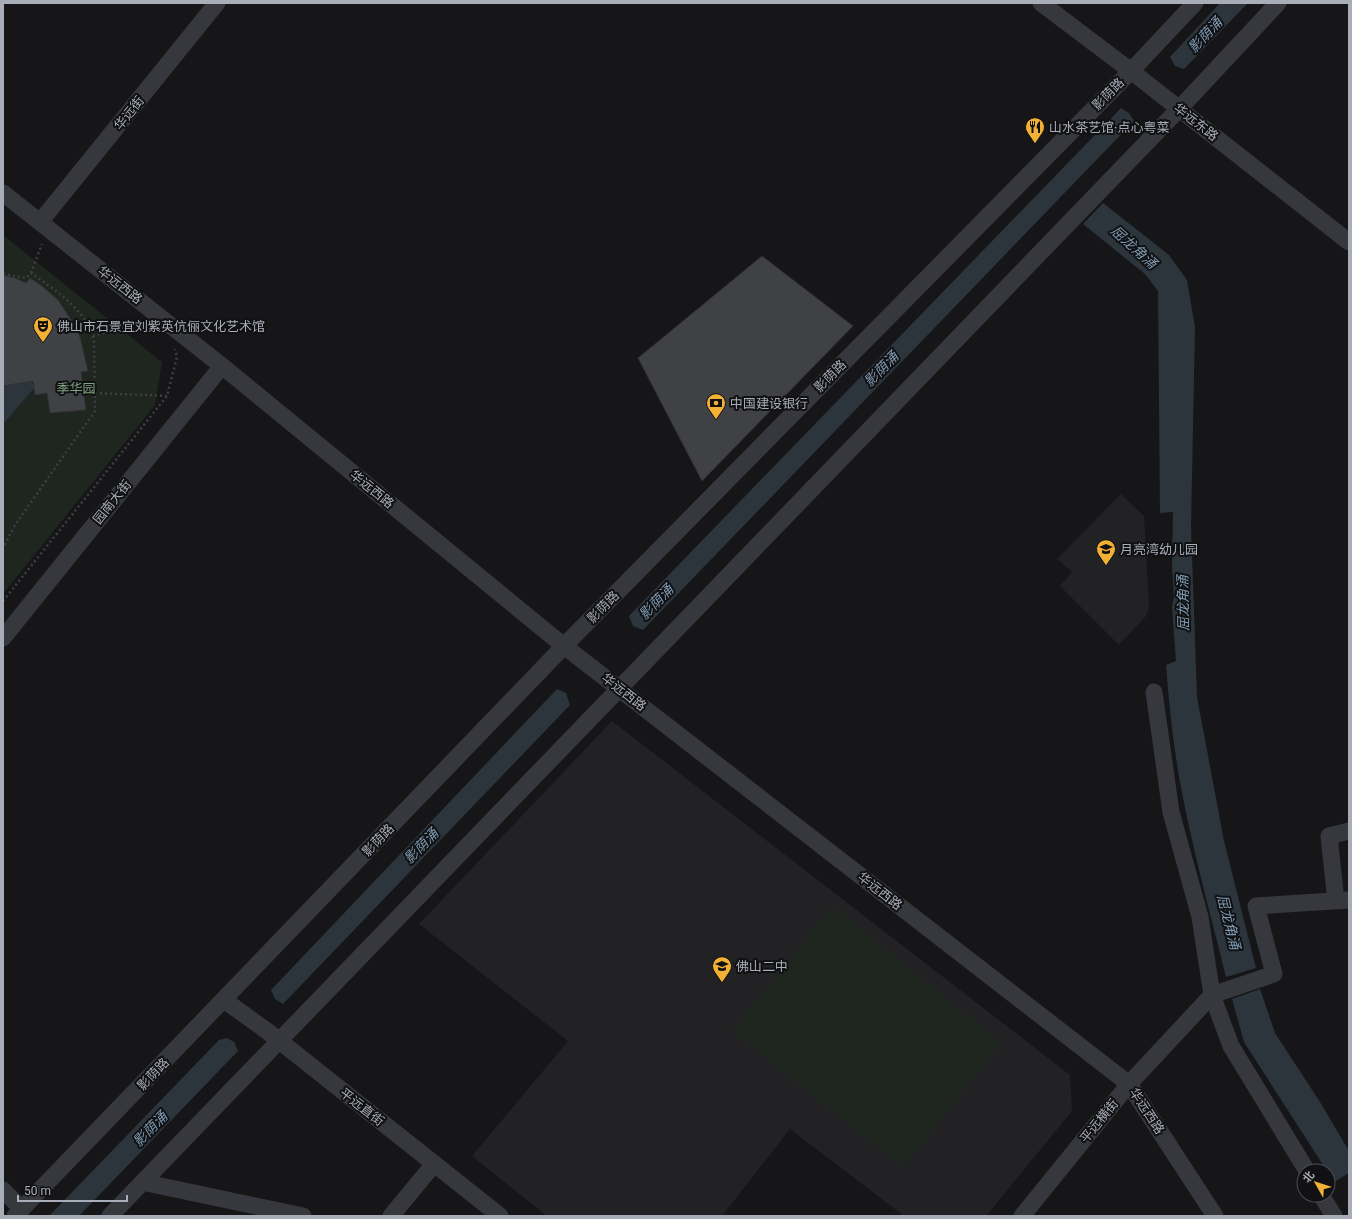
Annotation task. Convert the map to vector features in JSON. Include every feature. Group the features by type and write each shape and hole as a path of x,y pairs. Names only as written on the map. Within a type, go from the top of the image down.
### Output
{"street":[{"name":"华远街","path":"42,230 217,3"},
{"name":"华远东路","path":"1041,3 1131,71 1349,242"},
{"name":"影荫路","path":"19,1212 229,1004 564,646 1131,71 1195,3"},
{"path":"110,1216 273,1036 619,689 1179,109 1278,3"},
{"name":"华远西路","path":"3,193 42,230 222,366 564,646 1129,1084 1216,1216"},
{"name":"园南大街","path":"3,638 222,366"},
{"path":"1154,692 1171,812 1200,917 1212,995 1231,1046 1302,1163"},
{"path":"1212,995 1274,974 1256,906 1342,901 1329,836 1349,831"},
{"name":"平远横街","path":"1022,1216 1129,1084 1212,995"},
{"name":"平远直街","path":"229,1004 273,1036 500,1216"},
{"path":"391,1216 434,1164"},
{"path":"142,1182 303,1216"},
{"path":"3,1190 19,1212"},
{"path":"1326,1203 1334,1216"}],"path":[{"path":"3,274 26,278 31,273 42,230"},
{"path":"3,548 15,525 95,411 95,356 93,336 83,317 58,292 31,273"},
{"path":"93,336 149,320"},
{"path":"3,601 168,396 178,357"},
{"path":"95,393 168,396"},
{"path":"3,594 6,597"}],"shaded area":[{"name":"月亮湾幼儿园","path":"1121,494 1144,516 1149,607 1146,616 1119,645 1060,586 1072,572 1057,559"},
{"name":"佛山二中","path":"612,721 1070,1075 1072,1111 986,1216 904,1216 790,1129 722,1216 547,1216 472,1156 568,1041 419,924"}],"green space":[{"name":"季华园","path":"3,235 162,362 155,405 3,594"},
{"path":"832,906 1002,1043 903,1168 732,1031"}],"water":[{"name":"影荫涌","path":"1220,3 1248,3 1184,69 1175,66 1170,57"},
{"name":"影荫涌","path":"1121,108 1129,113 1134,121 643,630 633,626 629,616"},
{"name":"屈龙角涌","path":"1103,203 1169,255 1187,280 1195,327 1191,527 1197,697 1224,841 1256,968 1226,977 1185,807 1175,753 1170,709 1166,665 1176,661 1172,607 1174,596 1172,567 1173,512 1160,513 1158,291 1145,274 1083,224"},
{"path":"32,381 34,388 5,422 3,422 3,386"},
{"name":"影荫涌","path":"557,689 566,693 570,705 283,1004 275,999 271,990"},
{"path":"1260,989 1275,1033 1320,1102 1349,1151 1349,1173 1336,1181 1336,1163 1322,1163 1244,1042 1232,999"},
{"name":"影荫涌","path":"227,1038 234,1042 238,1051 79,1216 49,1216 219,1040"}],"building":[{"name":"中国建设银行","path":"762,256 853,326 702,481 638,358"},
{"name":"佛山市石景宜刘紫英伉俪文化艺术馆","path":"3,275 26,283 30,278 42,286 58,300 74,324 80,337 88,371 81,372 86,410 50,413 47,393 35,395 33,381 3,386"}],"place":[{"name":"山水茶艺馆·点心粤菜","path":"1035,144"},
{"name":"佛山市石景宜刘紫英伉俪文化艺术馆","path":"43,343"},
{"name":"中国建设银行","path":"716,420"},
{"name":"月亮湾幼儿园","path":"1106,566"},
{"name":"佛山二中","path":"722,983"}]}
